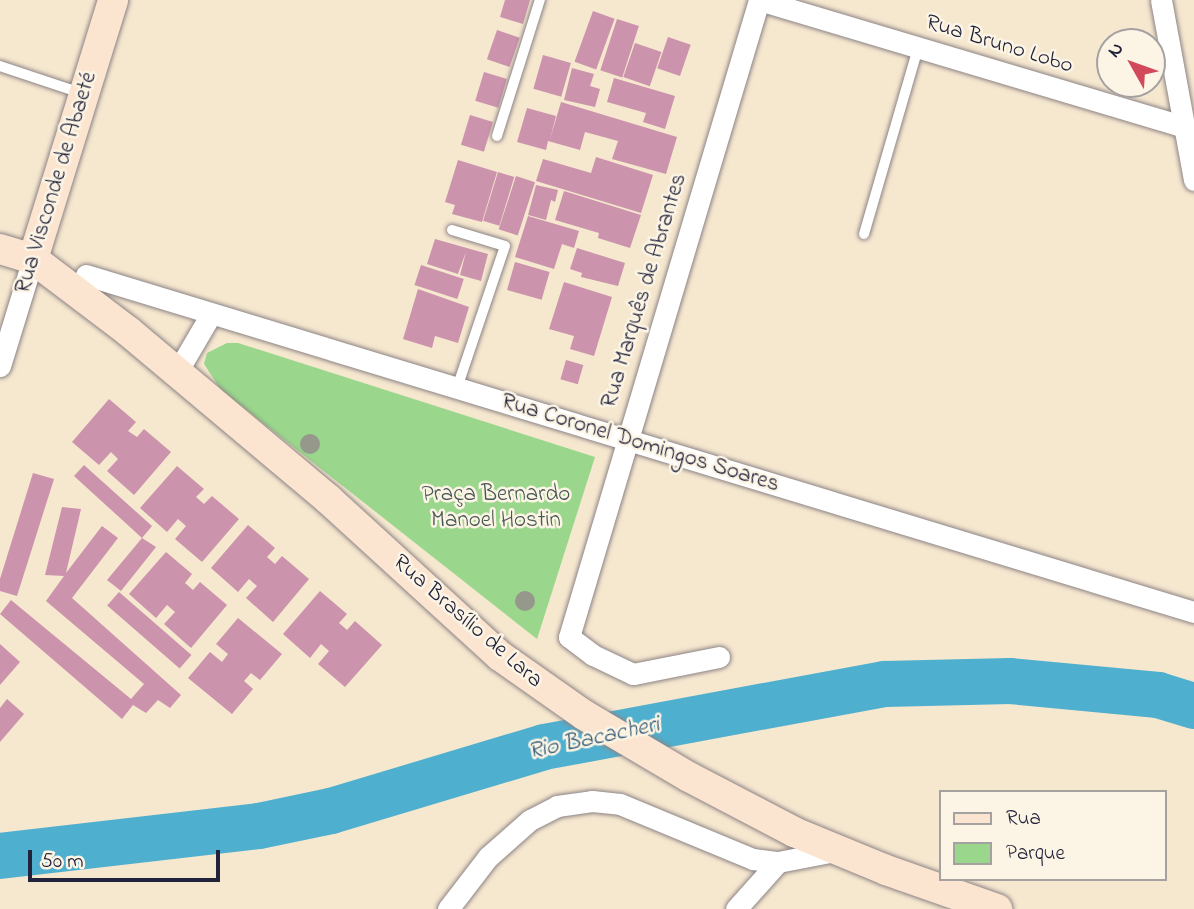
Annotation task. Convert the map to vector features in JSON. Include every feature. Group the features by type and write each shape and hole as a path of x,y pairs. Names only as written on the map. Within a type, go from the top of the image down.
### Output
{"street":[{"name":"Rua Visconde de Abaeté","path":"0,366 113,0"},
{"name":"Rua Bruno Lobo","path":"759,0 1184,127"},
{"name":"Rua Marquês de Abrantes","path":"719,657 633,674 593,655 569,637 759,0"},
{"path":"1161,0 1194,180"},
{"path":"0,249 33,260"},
{"name":"Rua Brasílio de Lara","path":"33,260 177,372 328,499 500,656 546,689 689,777 835,850 997,909"},
{"name":"Rua Coronel Domingos Soares","path":"86,275 1194,612"},
{"path":"177,372 211,314"},
{"path":"448,909 488,857 530,820 557,806 592,801 621,804 753,859 778,862 835,850"},
{"path":"736,909 778,862"}],"lane":[{"path":"497,136 540,0"},
{"path":"864,234 918,48"},
{"path":"0,66 84,94"},
{"path":"452,230 505,246 457,388"}],"green space":[{"name":"Praça Bernardo Manoel Hostin","path":"227,343 238,343 595,457 537,639 221,390 204,364 207,353"}],"building":[{"path":"505,0 530,0 523,24 500,17"},
{"path":"593,11 615,19 596,70 575,62"},
{"path":"617,19 639,26 622,77 600,70"},
{"path":"497,30 520,38 510,67 487,59"},
{"path":"668,37 691,45 680,76 657,68"},
{"path":"635,43 661,52 650,86 623,77"},
{"path":"543,55 571,63 561,97 533,89"},
{"path":"572,68 594,74 590,86 600,89 595,107 564,100"},
{"path":"484,72 507,79 498,108 475,101"},
{"path":"614,78 675,96 665,129 643,122 646,113 607,102"},
{"path":"561,102 677,137 666,174 612,159 618,141 585,132 580,150 548,141 546,150 517,142 527,108 556,116 550,139"},
{"path":"470,115 493,122 484,152 461,145"},
{"path":"596,157 653,175 641,213 536,181 543,159 591,173"},
{"path":"458,160 497,172 482,222 452,214 455,205 445,202"},
{"path":"498,172 514,177 499,226 483,221"},
{"path":"516,176 535,182 518,235 499,229"},
{"path":"536,185 558,190 555,202 551,200 546,220 528,215"},
{"path":"564,191 641,215 630,248 598,238 599,233 555,220"},
{"path":"528,216 579,231 574,248 562,244 554,269 515,257"},
{"path":"435,239 488,254 481,281 460,275 466,252 458,274 427,264"},
{"path":"577,248 625,263 618,286 581,277 582,273 570,269"},
{"path":"515,262 550,272 542,300 507,290"},
{"path":"421,265 464,279 457,299 415,285"},
{"path":"564,282 612,297 594,356 570,349 574,336 549,329"},
{"path":"418,289 469,307 458,343 435,336 432,348 403,339"},
{"path":"566,360 583,365 578,384 560,379"},
{"path":"109,399 136,422 128,431 137,437 144,429 171,452 134,495 107,471 118,459 111,452 99,465 72,442"},
{"path":"84,465 152,526 142,538 74,476"},
{"path":"177,466 204,489 196,497 204,504 212,496 239,519 202,562 175,539 186,526 178,519 167,532 140,508"},
{"path":"33,473 54,479 17,596 0,591 0,579"},
{"path":"62,507 81,509 66,573 102,526 118,538 72,598 181,695 170,708 158,700 146,713 133,705 122,719 0,614 11,600 131,699 144,684 46,601 64,576 45,575"},
{"path":"248,525 275,548 267,557 275,564 282,556 309,579 273,622 246,598 257,586 249,579 238,592 211,568"},
{"path":"142,538 156,547 121,591 107,580"},
{"path":"166,552 192,574 185,583 193,590 200,582 227,605 191,648 164,624 175,612 167,605 156,618 129,594"},
{"path":"320,591 347,614 339,623 347,630 355,621 382,645 345,687 318,664 329,651 321,644 310,658 283,634"},
{"path":"119,592 191,655 180,669 107,606"},
{"path":"238,618 282,654 260,680 251,673 244,681 253,689 232,714 188,678 210,652 222,662 228,654 216,644"},
{"path":"0,644 20,662 0,685"},
{"path":"7,699 24,714 0,742 0,708"}],"waterway":[{"name":"Rio Bacacheri","path":"0,856 259,826 331,811 544,747 885,684 1010,681 1158,695 1194,706"}]}
